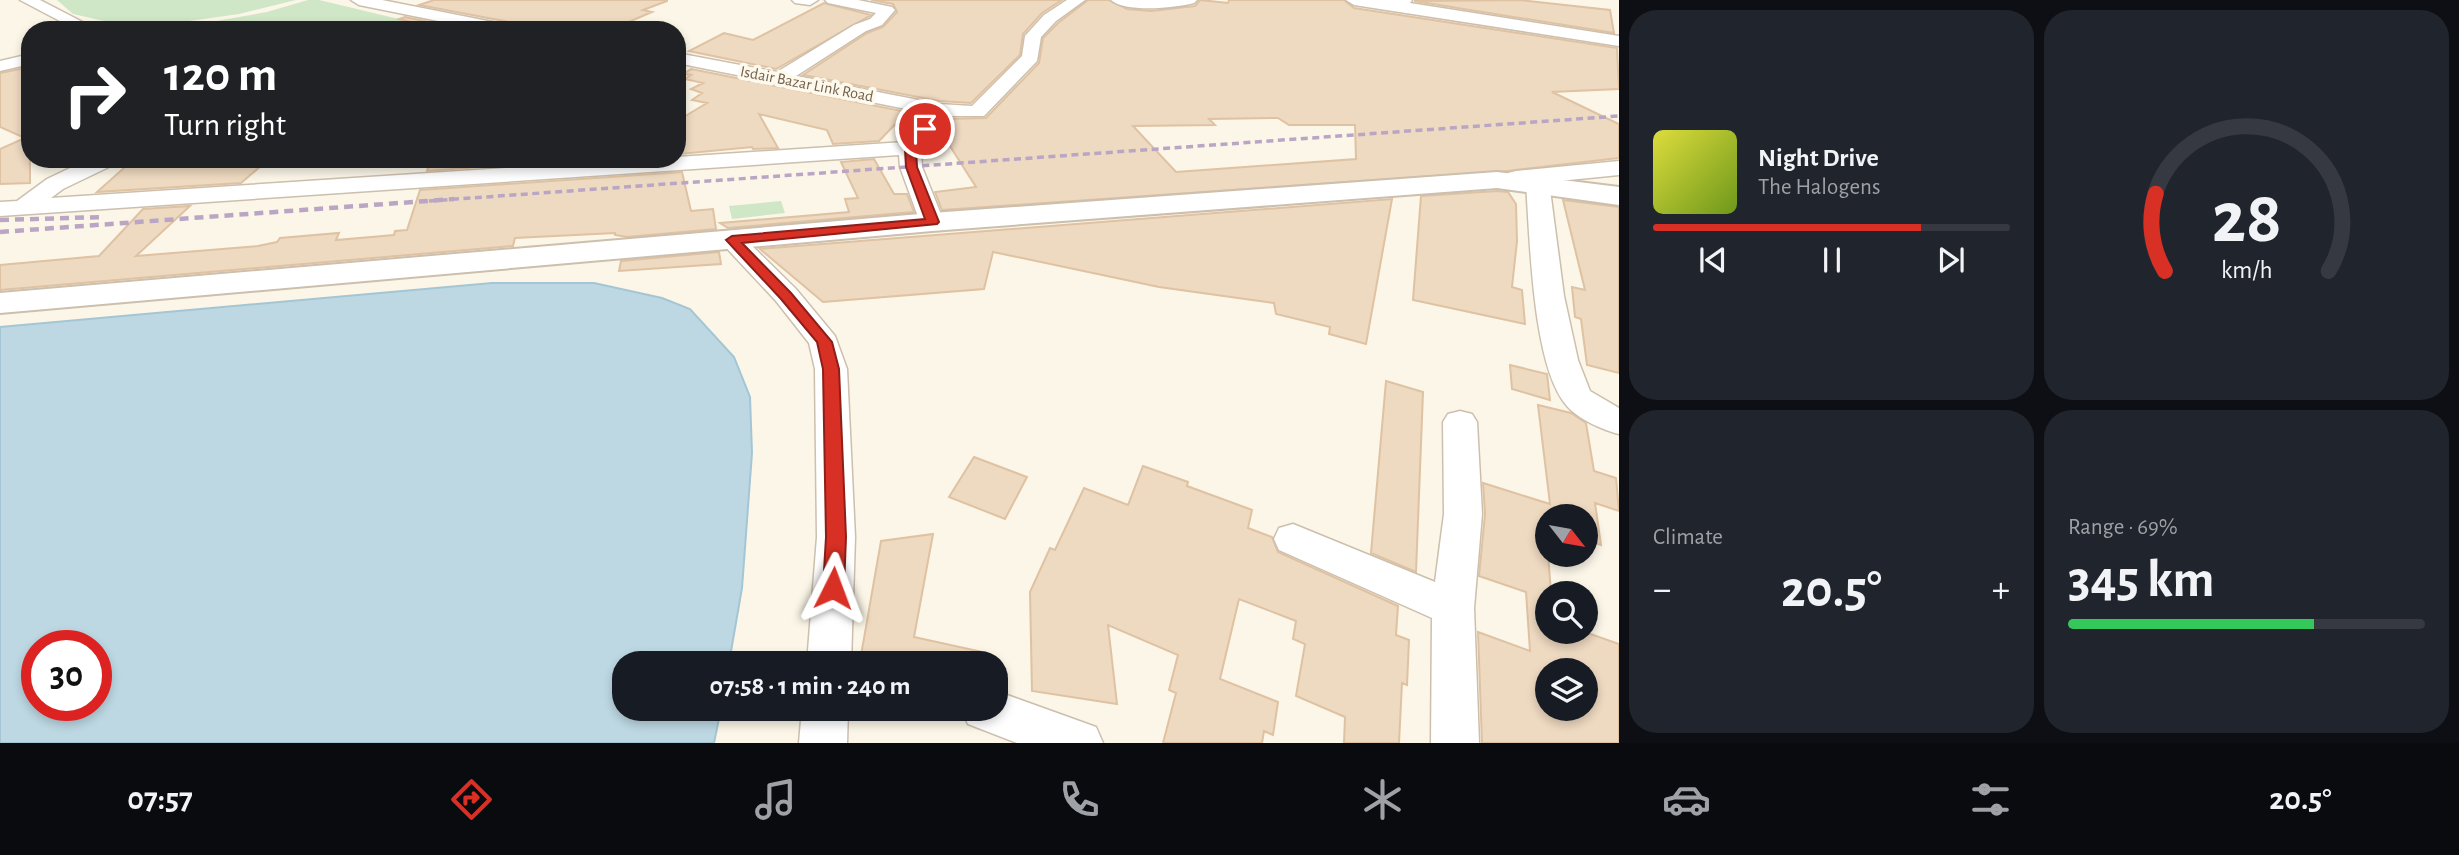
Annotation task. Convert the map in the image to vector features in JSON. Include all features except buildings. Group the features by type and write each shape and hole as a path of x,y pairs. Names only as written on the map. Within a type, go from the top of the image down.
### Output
{"street":[{"path":"28,0 71,21"},
{"path":"359,0 463,21"},
{"path":"800,0 810,0"},
{"path":"780,78 876,22 887,10 833,0"},
{"name":"Isdair Bazar Link Road","path":"686,60 939,110 977,112 1032,55 1033,36 1050,18 1077,0"},
{"path":"1119,0 1170,4 1189,0"},
{"path":"1354,0 1403,3 1619,41"},
{"path":"0,66 21,61"},
{"path":"932,222 911,167 911,149 939,110"},
{"path":"686,164 911,149"},
{"path":"11,208 88,168"},
{"path":"11,208 621,168"},
{"path":"0,303 932,222 1497,180 1619,168"},
{"path":"1497,180 1538,183 1619,196"},
{"path":"1538,183 1549,290 1567,375 1577,398 1617,421"},
{"path":"732,240 786,296 824,342 831,369 836,537 830,651"},
{"path":"1455,743 1454,608 1463,514 1460,422"},
{"path":"1293,539 1454,608"},
{"path":"1008,718 1079,743"},
{"path":"822,743 824,721"}],"green space":[{"path":"57,0 296,0 239,14 189,21 104,21 73,14"},
{"path":"308,0 319,0 407,21 216,21 267,12"},
{"path":"781,201 785,213 732,219 729,206"}],"water":[{"path":"492,283 594,283 662,298 690,309 734,357 750,397 752,453 742,588 731,651 612,651 612,721 719,721 714,743 0,743 0,327"}],"railway":[{"path":"429,201 1619,116"},
{"path":"0,232 454,199"},
{"path":"0,220 104,217"}],"route":[{"path":"833,588 836,537 831,369 824,342 786,296 732,240 932,222 911,167 911,149 925,129"}]}
